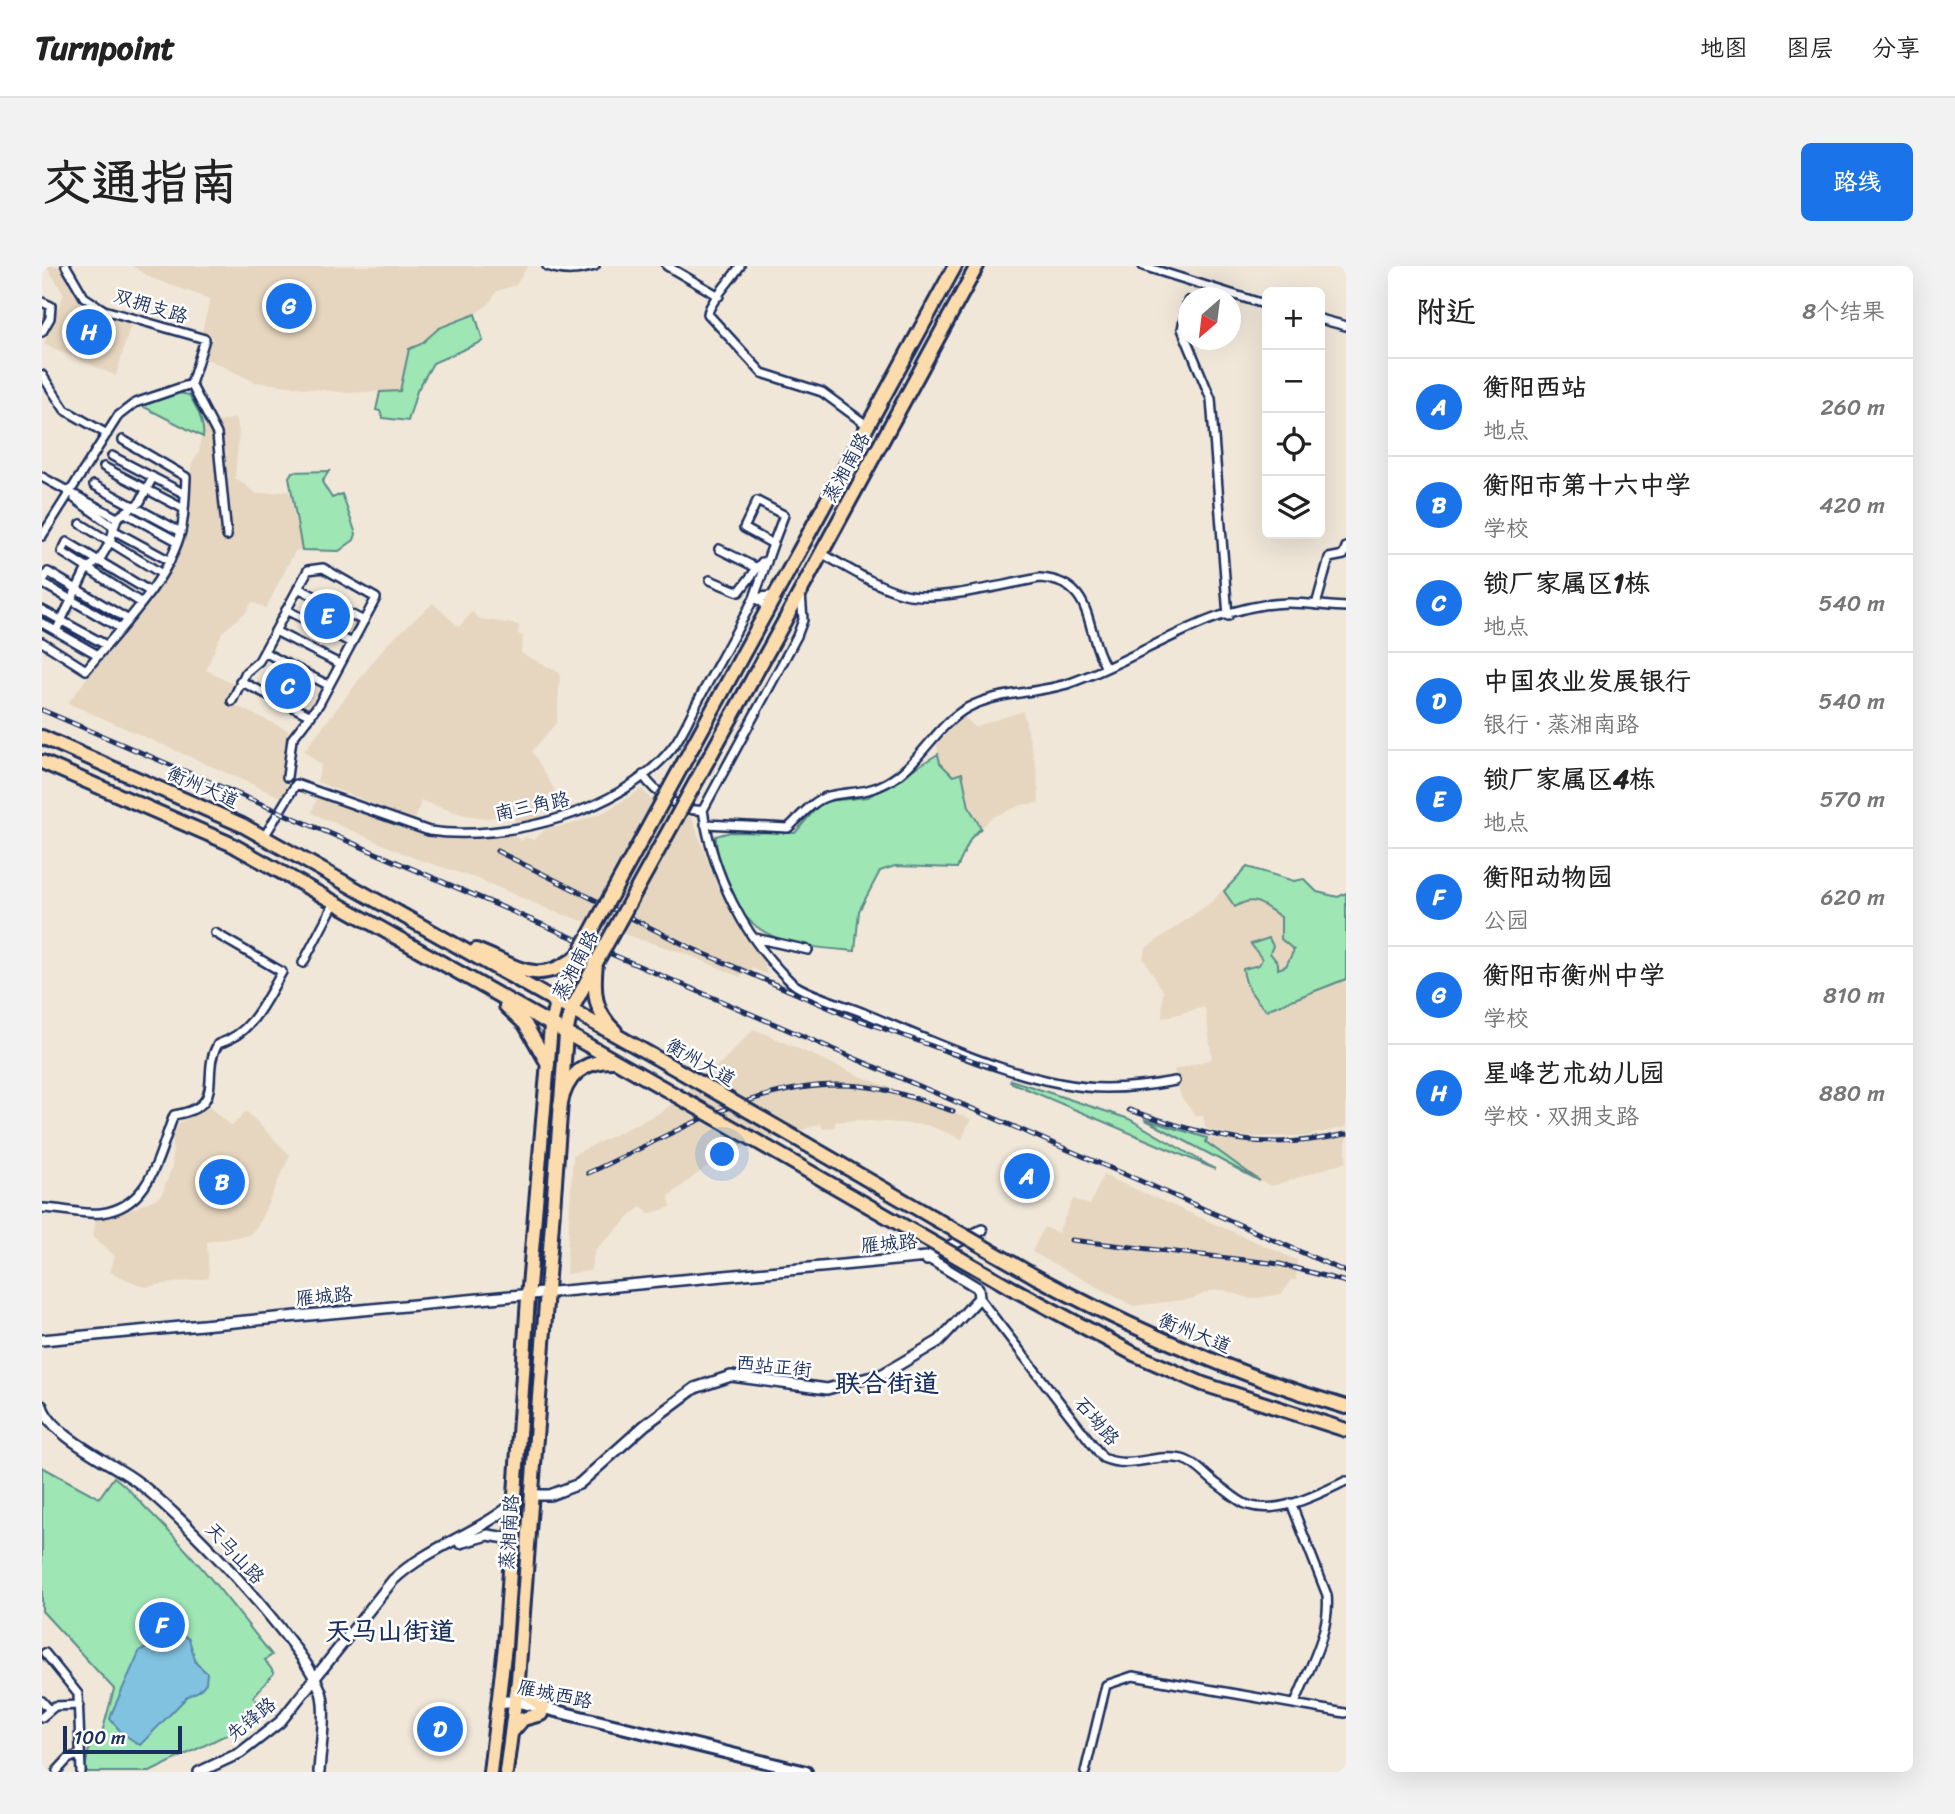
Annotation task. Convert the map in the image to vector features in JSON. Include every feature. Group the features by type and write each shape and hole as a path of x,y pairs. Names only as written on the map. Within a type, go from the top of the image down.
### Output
{"main road":[{"name":"蒸湘南路","path":"490,1772 499,1702 528,1296 551,1026 556,1002 578,956 956,266"},
{"name":"蒸湘南路","path":"506,1772 518,1680 545,1295 566,1034 571,1011 977,266"},
{"name":"衡州大道","path":"42,737 264,837 662,1061 1036,1277 1144,1333 1213,1363 1346,1407"},
{"path":"42,762 231,844 1008,1286 1133,1354 1203,1384 1346,1430"},
{"path":"433,933 521,968 548,974 578,956"},
{"path":"462,975 475,971 477,963 472,955"},
{"path":"596,963 594,986 600,1013 626,1041"},
{"path":"521,968 538,992"},
{"path":"490,991 525,1024 548,1064"},
{"path":"560,1106 564,1086 573,1074 590,1063 617,1062"},
{"path":"1133,1354 1144,1347 1144,1333"},
{"path":"1203,1384 1198,1377 1197,1368 1205,1362 1213,1363"},
{"path":"511,1733 523,1719 542,1711 522,1689 518,1680"},
{"name":"雁城西路","path":"499,1702 783,1772"},
{"name":"雁城西路","path":"542,1711 806,1772"}],"street":[{"name":"双拥支路","path":"66,266 84,297 104,310 205,339 191,384"},
{"path":"547,266 581,271 596,266"},
{"path":"667,266 719,296"},
{"path":"740,266 719,296 710,304 708,314 762,373 822,392 868,426"},
{"path":"1143,266 1262,304"},
{"path":"1191,287 1192,283"},
{"path":"42,302 51,306 50,318 42,332"},
{"path":"1325,320 1346,326"},
{"path":"1191,350 1211,399 1228,616"},
{"path":"42,375 65,410 107,435"},
{"path":"42,536 118,416 135,404 191,384 217,434 227,536"},
{"path":"42,642 86,670 162,575 170,561 181,532 186,477 182,472 123,440"},
{"path":"112,456 185,494"},
{"path":"104,467 184,509"},
{"path":"42,477 170,561"},
{"path":"56,631 87,568 99,561 110,542 115,525 134,507 153,477"},
{"path":"94,485 181,532"},
{"name":"南三角路","path":"264,837 296,784 429,831 451,834 483,833 577,814 634,783 672,747 754,598 784,515 757,501 744,528 773,544"},
{"path":"125,513 177,541"},
{"path":"81,524 162,575"},
{"path":"141,602 62,552 67,542 149,591"},
{"path":"1316,605 1329,558 1344,555 1346,547"},
{"path":"719,549 757,568"},
{"path":"821,553 872,582 906,595 931,596 1040,578 1053,579 1069,586 1085,606 1105,667"},
{"path":"710,580 736,593 757,568 767,562"},
{"path":"232,701 240,681 264,652 308,570 323,568 376,598 311,716 292,739 287,777"},
{"path":"120,628 43,583 48,572 127,619"},
{"path":"298,588 364,621"},
{"path":"800,591 803,620 703,810 728,899 755,938 792,984 974,1057 1065,1083 1092,1087 1175,1081"},
{"path":"754,598 776,594"},
{"path":"754,598 763,603 766,612"},
{"path":"705,824 788,828 828,796 866,793 900,775 964,709 981,701 1066,684 1095,674 1163,640 1228,616 1287,603 1346,607"},
{"path":"42,610 106,645"},
{"path":"286,610 352,643"},
{"path":"784,622 795,616 803,620"},
{"path":"42,623 98,655"},
{"path":"275,631 340,664"},
{"path":"264,652 328,685"},
{"path":"240,681 311,716"},
{"path":"643,775 653,789 694,811 703,810"},
{"path":"303,963 335,902"},
{"path":"42,1208 101,1213 129,1205 144,1191 174,1115 198,1107 210,1094 212,1053 218,1044 236,1039 248,1027 282,972 215,933"},
{"path":"755,938 808,950"},
{"path":"928,1259 982,1230"},
{"name":"雁城路","path":"42,1342 928,1259 976,1289 979,1298"},
{"name":"西站正街","path":"532,1495 550,1495 579,1483 645,1425 695,1388 732,1376 827,1389 883,1374 939,1341 979,1298"},
{"name":"石坳路","path":"979,1298 1103,1458 1117,1464 1136,1464 1165,1455 1187,1460 1247,1505 1271,1508 1346,1481"},
{"name":"天马山路","path":"42,1406 54,1426 136,1480 195,1534 305,1660 318,1696 317,1772"},
{"name":"天马山路","path":"42,1418 52,1430 132,1483 191,1538 254,1606 314,1684"},
{"path":"314,1684 393,1580 408,1565 487,1525 515,1502"},
{"path":"1291,1503 1327,1595 1328,1610 1323,1633 1295,1704"},
{"path":"314,1684 410,1569 468,1538 488,1535 512,1539"},
{"path":"45,1653 78,1693 81,1772"},
{"path":"1084,1772 1106,1685 1133,1675 1345,1713"},
{"name":"先锋路","path":"199,1772 240,1753 270,1730 314,1684"},
{"name":"先锋路","path":"206,1772 240,1756 284,1724 314,1684"},
{"path":"42,1701 50,1710"},
{"path":"42,1717 55,1706 79,1705"},
{"path":"57,1771 68,1759 80,1754"}],"shaded area":[{"path":"46,266 63,266 82,298 132,320 116,376 44,344 64,294"},
{"path":"132,266 528,266 516,285 497,291 489,304 471,317 439,328 421,344 409,349 400,391 347,393 255,382 203,357 213,337 202,332 210,299 151,278"},
{"path":"235,418 239,430 235,478 257,494 289,491 302,550 295,551 266,608 252,602 246,612 222,632 206,670 234,685 228,702 288,730 282,781 288,786 283,798 68,703 172,565 189,515 191,465 199,451 203,426"},
{"path":"433,603 459,627 472,612 480,619 519,625 518,634 523,636 521,653 560,673 557,722 532,751 559,798 539,808 541,817 515,823 514,814 486,818 464,815 421,801 415,820 317,782 321,765 304,751 386,645"},
{"path":"1023,711 1037,771 1039,803 1021,805 991,818 981,828 969,807 962,773 954,777 940,763 937,744 964,716 974,727"},
{"path":"642,789 651,800 655,796 692,818 719,890 763,961 768,975 752,968 740,977 689,955 552,911 481,880 414,858 312,813 318,794 420,832 471,840 509,833 522,841 525,837 534,840 547,828 569,825 604,812"},
{"path":"1247,867 1294,881 1304,879 1317,892 1338,897 1346,893 1346,1127 1306,1136 1241,1137 1206,1129 1203,1116 1196,1116 1181,1097 1174,1070 1212,1059 1205,1007 1162,1018 1163,991 1143,958 1146,948 1210,903"},
{"path":"754,1029 860,1076 971,1119 962,1139 927,1125 856,1120 835,1122 835,1127 823,1129 821,1124 744,1147 705,1168 669,1196 671,1207 649,1214 641,1206 595,1250 590,1271 566,1274 573,1155 663,1111 722,1062"},
{"path":"208,1106 232,1126 246,1111 290,1155 258,1225 249,1235 207,1242 209,1278 144,1287 110,1272 115,1256 93,1237 96,1218 128,1211 161,1196 172,1167 173,1136 179,1123"},
{"path":"1346,1136 1346,1162 1272,1186 1260,1181 1206,1142 1207,1138 1277,1146"},
{"path":"1103,1175 1297,1260 1296,1280 1291,1280 1282,1294 1251,1299 1224,1290 1210,1291 1192,1299 1133,1306 1032,1252 1044,1227 1058,1233 1073,1199 1090,1205"}],"green space":[{"path":"475,314 483,341 433,363 417,391 408,421 383,418 380,411 376,410 380,392 400,391 409,349 421,344 439,328"},
{"path":"179,393 189,395 194,404 201,420 203,437 142,406"},
{"path":"329,471 322,482 332,498 342,494 356,534 354,540 339,551 302,550 289,477 292,472"},
{"path":"938,754 940,763 953,776 962,773 969,807 981,828 971,838 957,868 895,866 880,871 859,911 855,951 795,944 762,930 748,919 736,904 726,883 716,836 730,832 795,833 818,806 828,801 868,797"},
{"path":"1247,867 1294,881 1304,879 1317,892 1338,897 1346,893 1346,979 1266,1010 1258,1001 1248,987 1243,969 1259,965 1262,959 1251,944 1269,938 1273,946 1270,953 1278,963 1278,969 1286,966 1294,950 1281,939 1281,917 1253,901 1235,907 1224,891"},
{"path":"1011,1080 1129,1119 1215,1169 1010,1082"},
{"path":"1144,1119 1207,1138 1206,1142 1260,1181"},
{"path":"42,1467 99,1498 114,1477 119,1481 197,1562 272,1655 265,1660 274,1673 253,1697 262,1706 232,1732 150,1772 84,1772 91,1740 100,1740 114,1689 42,1611"}],"water":[{"path":"179,1632 189,1639 196,1663 207,1673 206,1683 199,1691 188,1696 140,1745 122,1733 110,1719 113,1710 140,1650 167,1643"}],"railway":[{"path":"42,710 1143,1182 1346,1272"},
{"path":"497,851 691,948 848,1016 994,1068"},
{"path":"588,1173 686,1126 754,1099 789,1090 824,1085 860,1086 895,1093 953,1111"},
{"path":"1129,1110 1211,1134 1261,1142 1287,1142 1346,1134"},
{"path":"1071,1240 1280,1264 1346,1282"}],"place":[{"name":"衡阳市衡州中学","path":"289,306"},
{"name":"星峰艺术幼儿园","path":"89,332"},
{"name":"锁厂家属区4栋","path":"327,616"},
{"name":"锁厂家属区1栋","path":"288,686"},
{"name":"衡阳西站","path":"1027,1176"},
{"name":"衡阳市第十六中学","path":"222,1182"},
{"name":"衡阳动物园","path":"162,1625"},
{"name":"中国农业发展银行","path":"440,1729"}],"district":[{"name":"联合街道","path":"887,1383"},
{"name":"天马山街道","path":"390,1631"}]}
